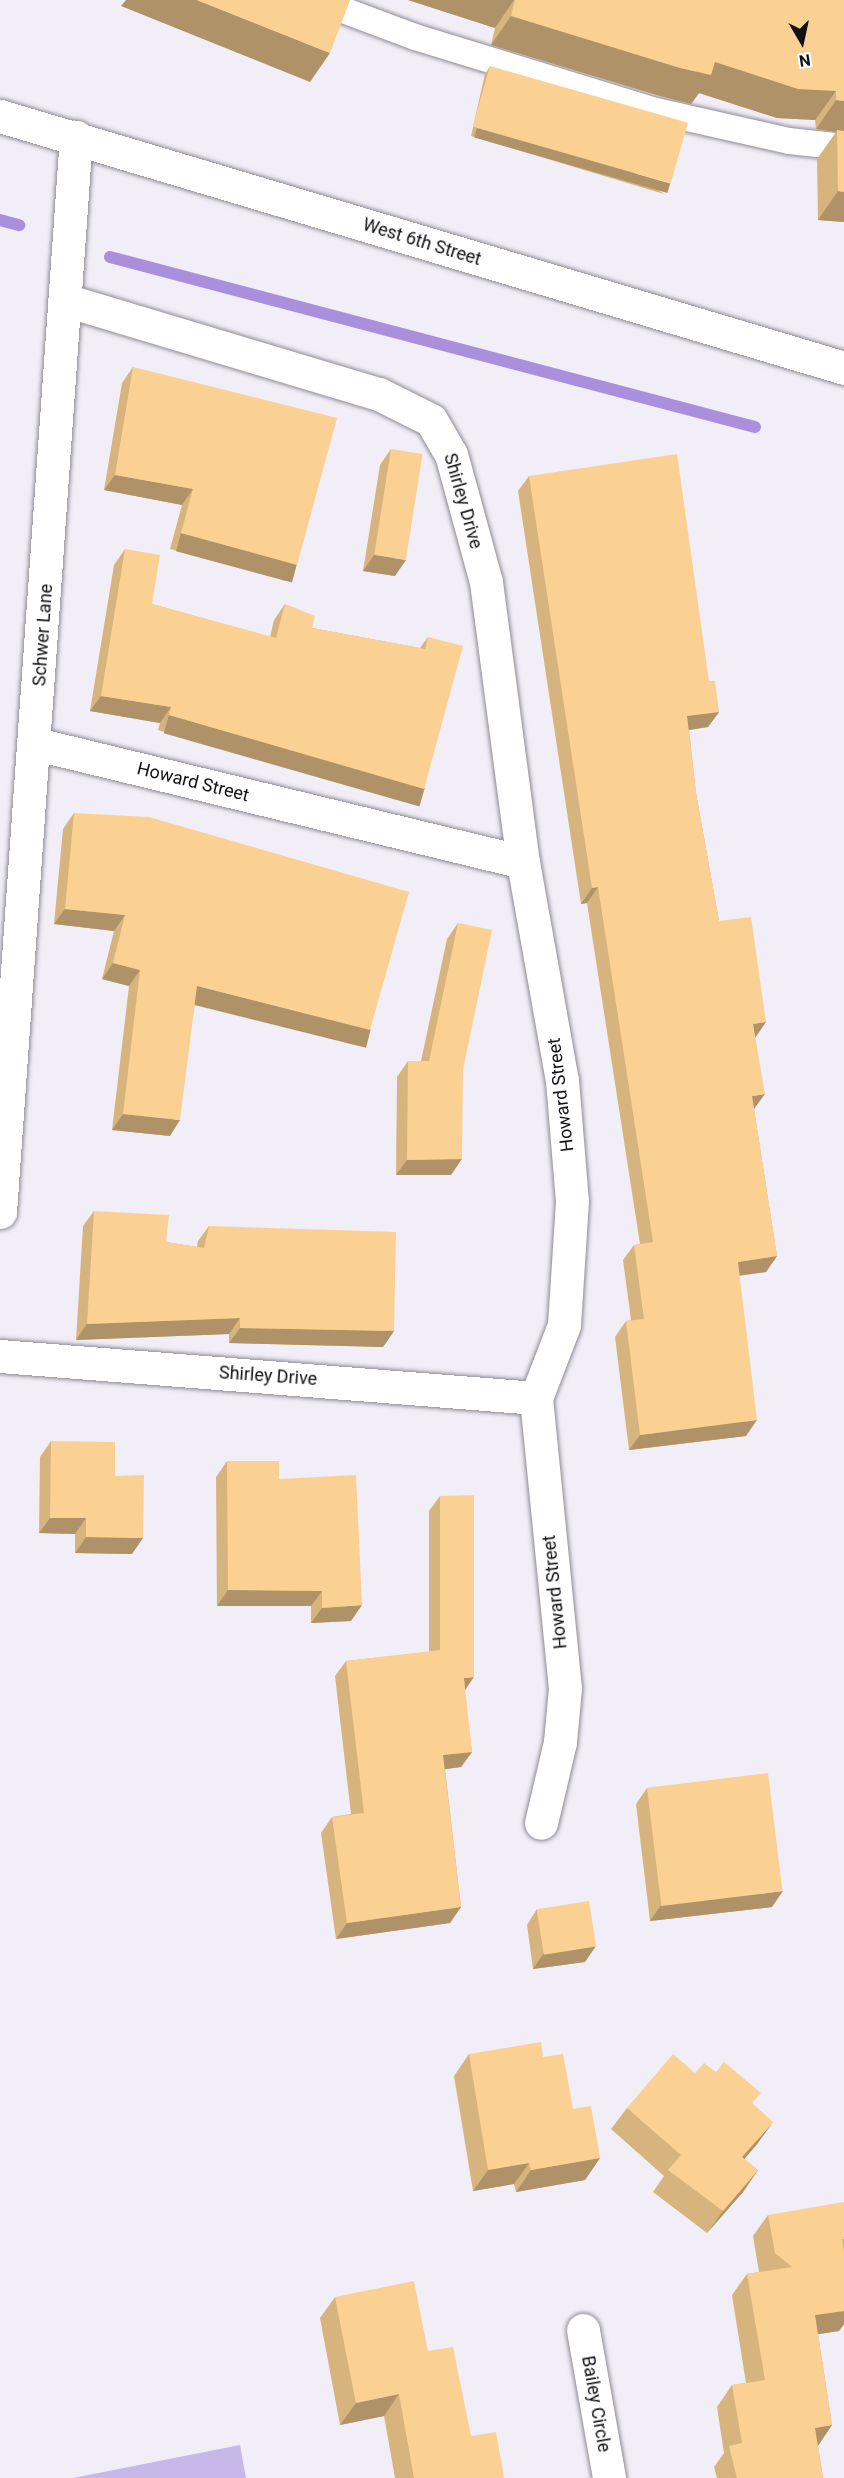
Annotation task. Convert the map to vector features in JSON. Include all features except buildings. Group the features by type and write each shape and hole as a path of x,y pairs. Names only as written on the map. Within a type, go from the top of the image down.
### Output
{"street":[{"name":"West 6th Street","path":"0,116 844,368"},
{"name":"Schwer Lane","path":"3,1125 36,744 76,137"},
{"name":"Shirley Drive","path":"65,300 379,394 431,420 451,454 486,582 523,862"},
{"name":"Howard Street","path":"36,744 523,862 562,1080 572,1201 564,1325 536,1398 565,1688 560,1742 541,1822"},
{"path":"0,1212 3,1125"},
{"name":"Shirley Drive","path":"0,1356 536,1398"},
{"name":"Bailey Circle","path":"583,2330 609,2478"}],"lane":[{"path":"316,0 415,37 656,111 789,141 844,147"}],"shaded area":[{"path":"240,2445 246,2478 73,2478"}],"waterway":[{"path":"0,220 19,225"},
{"path":"110,257 755,427"}]}
